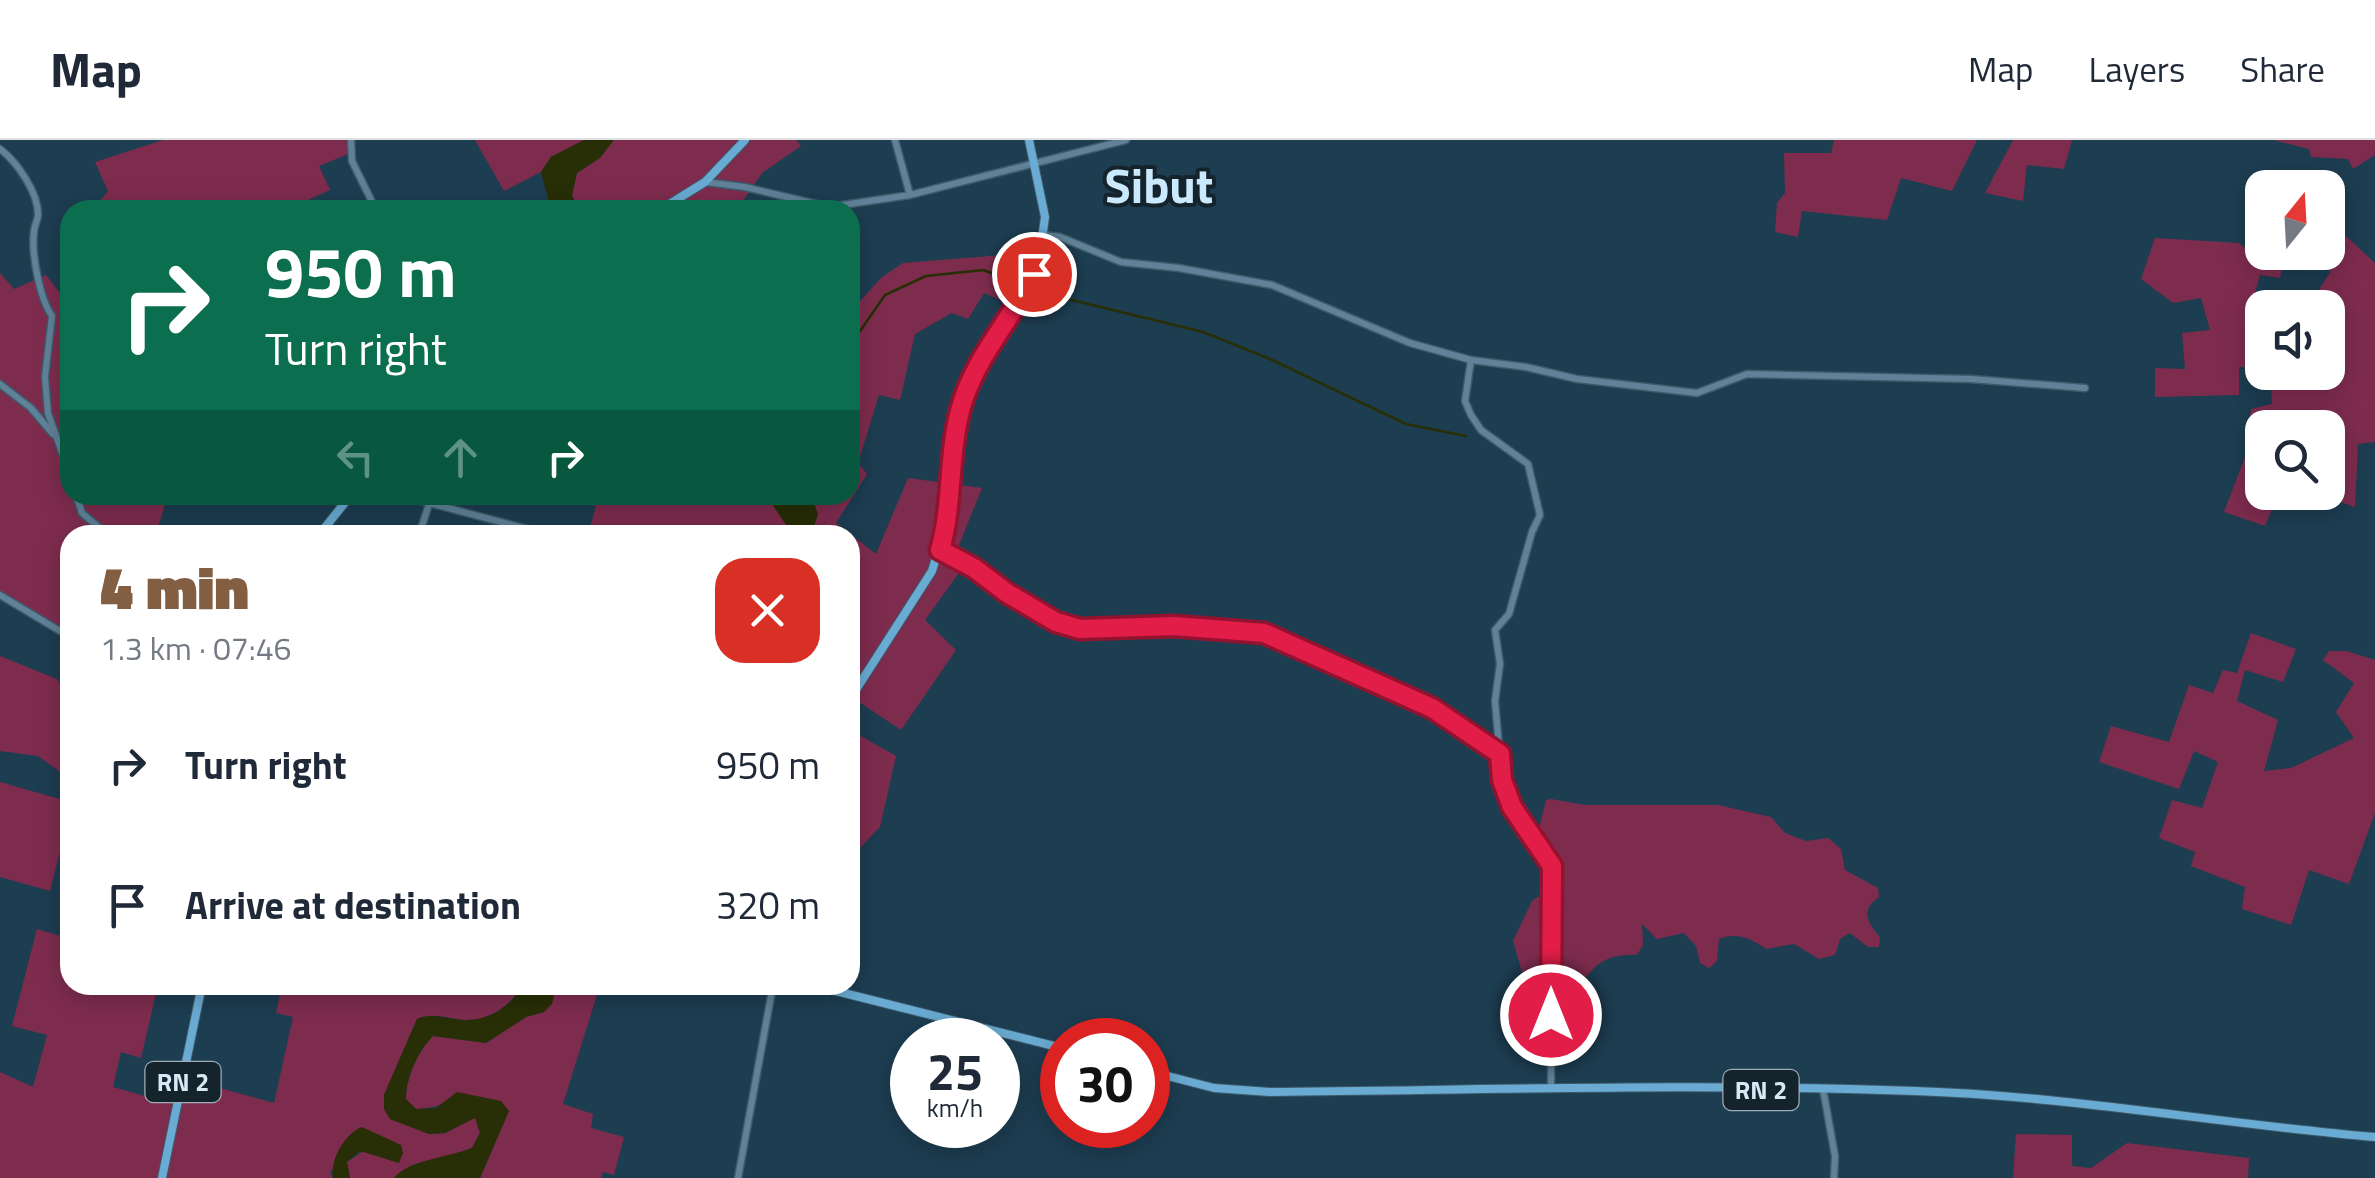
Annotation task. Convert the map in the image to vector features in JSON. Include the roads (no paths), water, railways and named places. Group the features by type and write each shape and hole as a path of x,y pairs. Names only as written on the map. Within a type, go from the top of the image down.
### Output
{"main road":[{"path":"676,200 704,182 746,140"},
{"path":"860,683 932,571 949,515 960,411 976,365 1029,284 1039,261 1045,217 1029,140"},
{"path":"327,525 343,505"},
{"name":"RN 2","path":"162,1178 200,995"},
{"path":"852,995 1040,1042"},
{"name":"RN 2","path":"1170,1077 1243,1091 1918,1091 2063,1100 2375,1137"}],"street":[{"path":"894,140 910,195"},
{"path":"860,202 910,195 1126,140"},
{"path":"342,141 352,144 352,161 371,200"},
{"path":"0,148 16,162 38,214 33,235 44,306 52,316 45,377 48,413 60,445"},
{"path":"704,182 802,200"},
{"path":"1044,235 1060,237 1121,262 1272,285 1410,343 1470,360 1577,379 1696,394 1747,374 1971,379 2085,388"},
{"path":"1470,360 1465,401 1471,415 1481,430 1528,464 1540,516 1509,614 1496,630 1500,664 1495,700 1502,780 1512,807 1552,866 1551,1090"},
{"path":"0,384 31,408 60,446"},
{"path":"79,505 82,513 96,525"},
{"path":"448,505 516,525"},
{"path":"940,550 1056,622 1080,629 1174,626 1264,633 1432,708 1500,754"},
{"path":"0,595 60,631"},
{"path":"738,1178 771,995"},
{"path":"1824,1089 1835,1156 1834,1178"}],"waterway":[{"path":"860,331 885,295 926,276 983,270 1022,284"},
{"path":"1031,290 1203,332 1270,359 1406,424 1466,436"}],"district":[{"name":"Sibut","path":"1159,185"}]}
